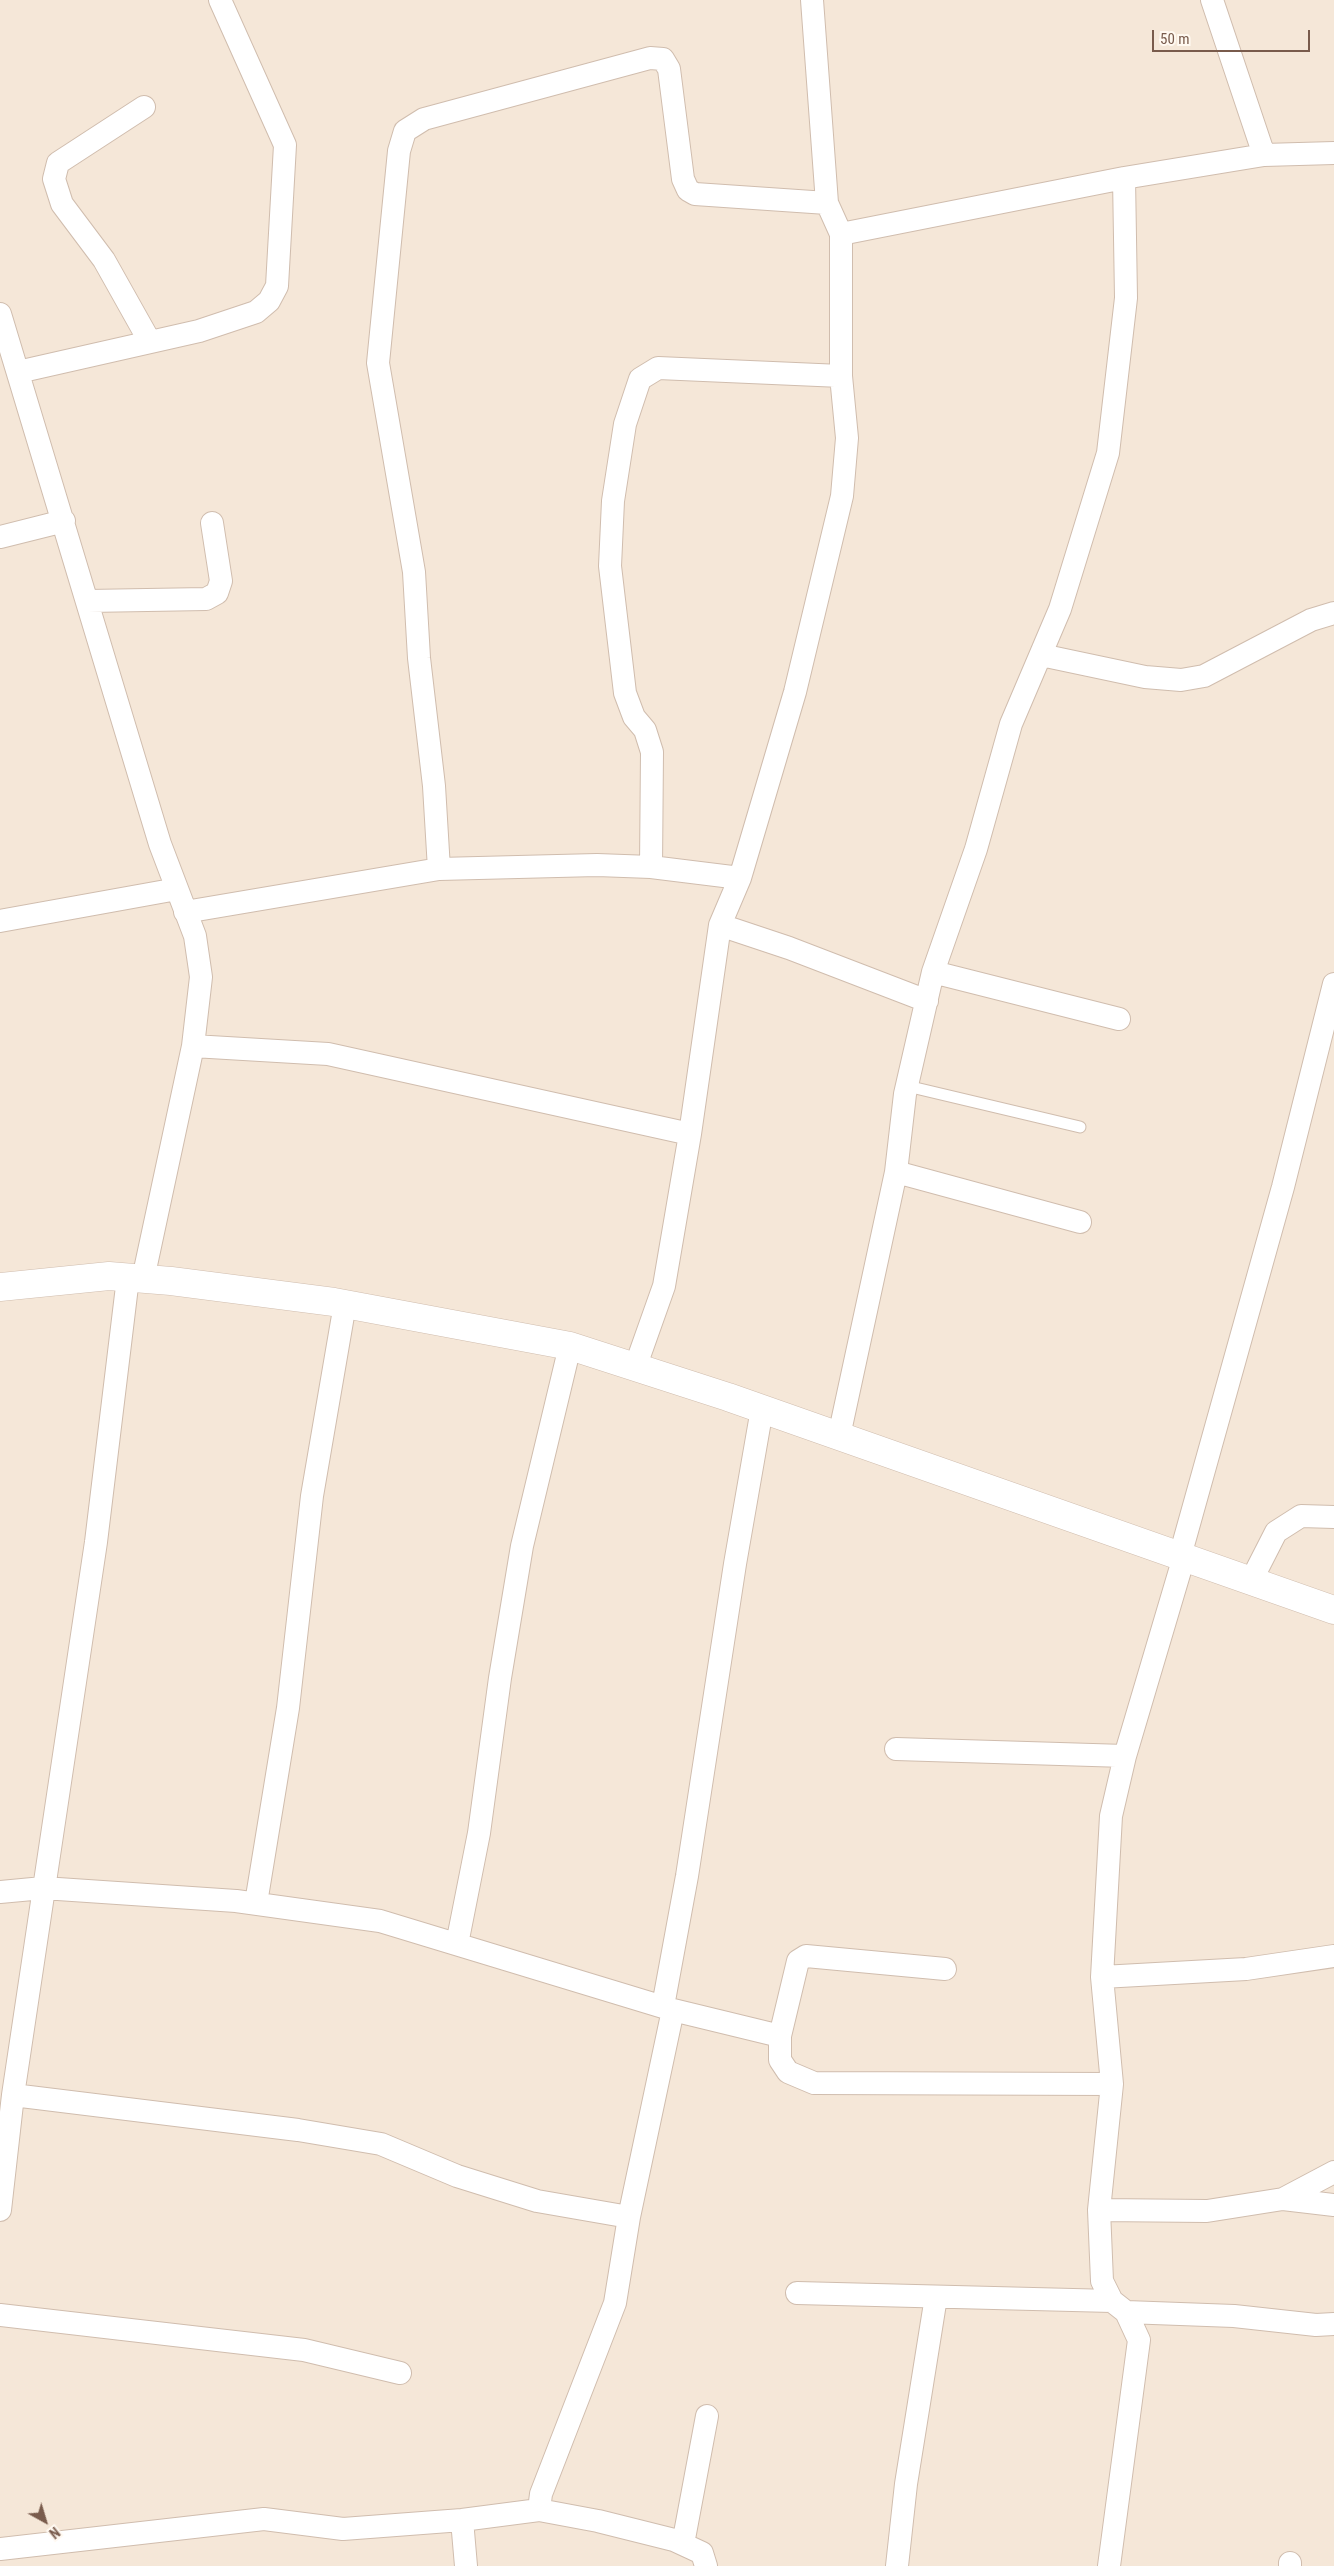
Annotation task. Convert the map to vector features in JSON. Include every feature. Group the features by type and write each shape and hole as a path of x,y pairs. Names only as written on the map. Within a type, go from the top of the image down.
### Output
{"street":[{"path":"18,372 199,331 256,312 270,301 277,286 285,145 220,0"},
{"path":"636,1365 664,1286 690,1134 720,925 740,878 794,692 842,496 847,438 841,376 841,234 827,203 812,0"},
{"path":"1212,0 1264,156"},
{"path":"439,869 434,786 419,658 414,572 378,363 398,160 405,131 424,119 650,58 663,58 669,69 683,179 688,190 695,194 827,203"},
{"path":"144,107 58,163 54,179 62,204 104,260 150,342"},
{"path":"841,234 1124,178 1264,156 1334,153"},
{"path":"839,1436 896,1172 906,1086 933,972 976,849 1012,724 1060,609 1108,453 1126,298 1124,178"},
{"path":"0,314 160,844 194,936 201,976 194,1046 136,1279 43,1888 13,2095 0,2210"},
{"path":"651,867 652,752 645,730 634,717 625,693 610,566 613,502 625,424 640,379 658,368 841,376"},
{"path":"0,537 64,521"},
{"path":"88,602 206,599 217,593 221,581 212,522"},
{"path":"1041,655 1144,677 1181,680 1204,676 1311,620 1334,613"},
{"path":"186,912 439,869 597,865 651,867 740,878"},
{"path":"0,921 177,889"},
{"path":"720,925 789,948 926,1001"},
{"path":"933,972 1119,1019"},
{"path":"1109,2566 1139,2340 1102,2281 1099,2210 1112,2084 1102,1977 1111,1816 1125,1756 1182,1557 1283,1187 1334,984"},
{"path":"194,1046 328,1054 690,1134"},
{"path":"896,1172 1080,1222"},
{"path":"0,1287 109,1276 345,1304 570,1346 636,1365 1334,1610"},
{"path":"256,1903 288,1708 312,1496 345,1304"},
{"path":"458,1944 479,1833 500,1678 522,1546 570,1346"},
{"path":"539,2510 541,2494 616,2304 629,2217 668,2008 735,1564 762,1409"},
{"path":"1251,1581 1276,1532 1302,1516 1334,1517"},
{"path":"896,1749 1125,1756"},
{"path":"0,1892 43,1888 256,1903 380,1921 668,2008 780,2036"},
{"path":"944,1969 806,1956 798,1961 780,2036 780,2060 788,2072 814,2083 1112,2084"},
{"path":"1102,1977 1246,1970 1334,1956"},
{"path":"13,2095 298,2130 381,2144 456,2176 537,2200 629,2217"},
{"path":"1283,2199 1334,2172"},
{"path":"1099,2210 1207,2211 1283,2199 1334,2205"},
{"path":"797,2293 936,2297 1119,2306 1316,2325 1334,2324"},
{"path":"898,2566 906,2484 936,2297"},
{"path":"0,2315 304,2350 400,2373"},
{"path":"683,2544 707,2416"},
{"path":"0,2549 264,2519 343,2529 462,2520 539,2510 598,2521 683,2544 702,2553 706,2566"},
{"path":"462,2520 466,2566"}],"lane":[{"path":"906,1086 1080,1127"}],"shaded area":[{"path":"0,0 1334,0 1334,2566 0,2566"}]}
